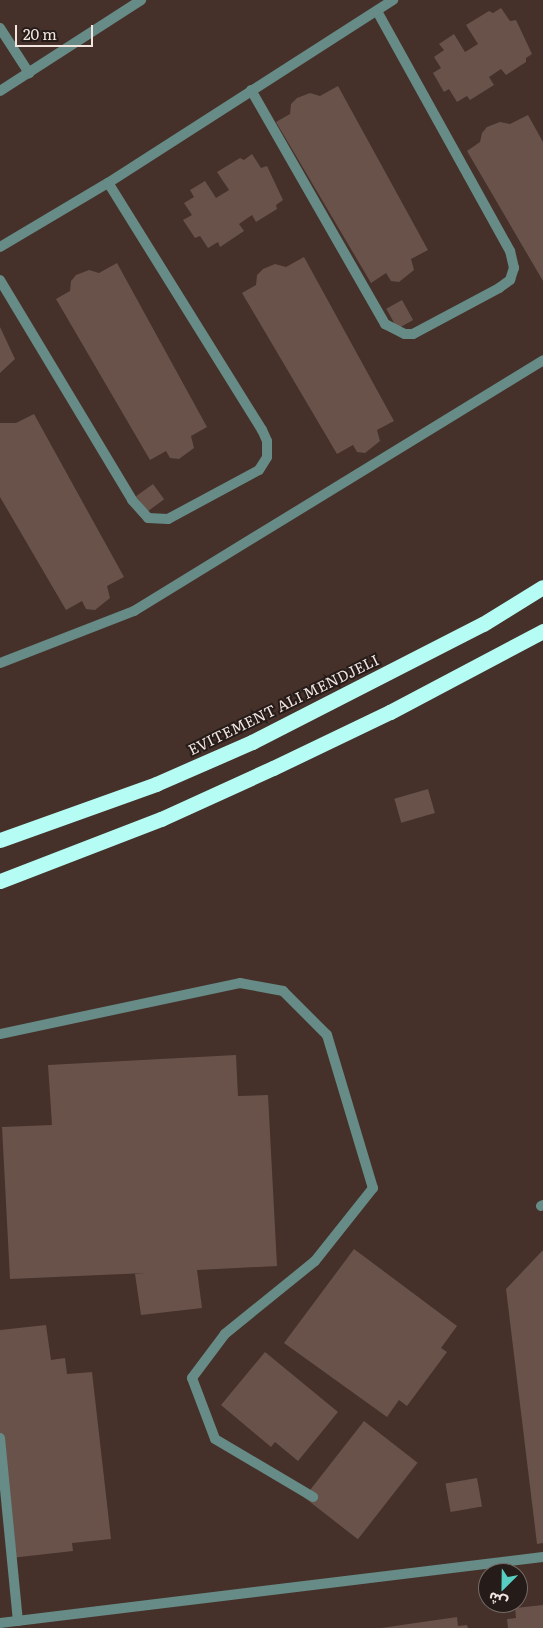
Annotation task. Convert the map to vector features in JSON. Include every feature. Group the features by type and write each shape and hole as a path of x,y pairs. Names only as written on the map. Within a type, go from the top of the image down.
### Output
{"highway":[{"name":"EVITEMENT ALI MENDJELI","path":"0,840 156,784 252,742 483,624 543,587"},
{"path":"0,881 161,820 390,712 543,632"}],"street":[{"path":"0,91 141,0"},
{"path":"0,247 108,183 393,0"},
{"path":"251,90 385,324 405,334 413,334 499,288 510,280 514,268 510,251 377,11"},
{"path":"0,28 29,73"},
{"path":"0,280 132,500 148,518 168,519 259,470 267,457 267,441 262,430 108,183"},
{"path":"0,663 134,611 543,360"},
{"path":"0,1034 240,983 283,991 327,1035 373,1188 315,1261 224,1334 192,1378 215,1439 313,1497"},
{"path":"0,1438 18,1620"},
{"path":"0,1622 543,1557"}],"building":[{"path":"501,8 510,21 516,20 532,54 526,58 526,62 506,75 501,69 489,77 494,85 470,100 467,96 457,102 449,89 444,92 433,73 441,68 434,57 444,50 439,44 454,34 465,52 478,44 466,25 489,11 493,13"},
{"path":"338,86 428,250 411,259 414,270 399,282 391,281 386,273 371,283 276,122 290,114 291,104 297,98 310,93 320,96"},
{"path":"528,115 543,142 543,281 467,151 480,142 482,133 487,127 500,122 510,124"},
{"path":"252,154 261,168 267,166 283,200 276,205 277,209 256,222 252,215 239,224 244,231 220,247 218,242 208,248 200,236 195,238 183,220 192,215 184,203 194,197 190,190 205,181 216,198 229,190 217,172 240,158 244,160"},
{"path":"304,257 394,421 377,430 380,441 365,453 357,452 353,445 337,454 242,293 256,285 257,275 263,269 275,264 286,267"},
{"path":"117,263 207,427 191,436 194,448 179,459 170,458 166,451 150,460 56,299 70,291 71,281 76,275 89,270 99,273"},
{"path":"402,300 413,320 397,329 386,309"},
{"path":"0,327 15,359 0,373"},
{"path":"34,414 124,577 107,586 110,598 95,610 86,609 82,601 66,610 0,497 0,423 16,423"},
{"path":"153,484 164,499 147,512 136,496"},
{"path":"428,789 435,813 401,823 394,799"},
{"path":"236,1055 238,1096 268,1095 277,1266 197,1270 202,1308 141,1315 135,1274 146,1273 10,1279 2,1127 52,1125 48,1065"},
{"path":"354,1249 457,1326 441,1348 447,1352 407,1406 399,1400 387,1417 284,1343"},
{"path":"543,1250 543,1543 537,1544 506,1289"},
{"path":"46,1325 51,1360 65,1358 67,1374 92,1372 111,1539 72,1543 73,1551 11,1558 0,1456 0,1330"},
{"path":"265,1352 338,1412 298,1461 275,1442 271,1447 221,1405"},
{"path":"364,1421 418,1463 358,1539 304,1497"},
{"path":"477,1478 482,1507 451,1512 445,1484"},
{"path":"543,1605 543,1628 508,1628 507,1619 516,1618 516,1613 528,1613 528,1607"},
{"path":"457,1617 458,1626 467,1625 468,1628 381,1628"}]}
